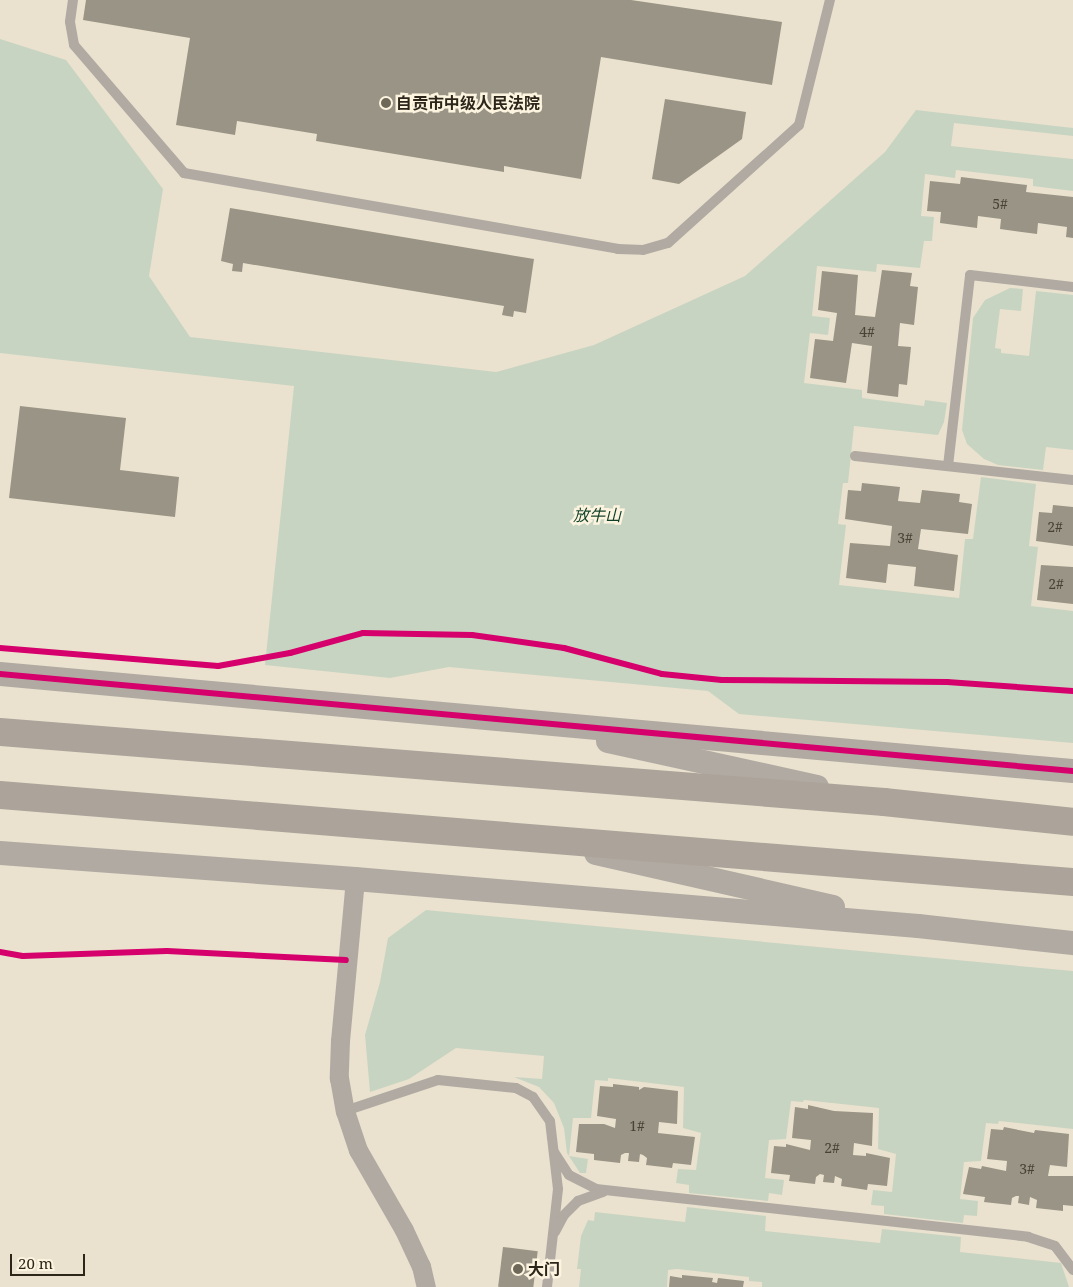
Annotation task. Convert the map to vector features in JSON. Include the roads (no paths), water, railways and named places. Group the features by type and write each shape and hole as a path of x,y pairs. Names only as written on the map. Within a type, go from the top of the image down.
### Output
{"highway":[{"path":"0,732 884,802 1073,822"},
{"path":"0,795 518,835 1073,882"}],"street":[{"path":"0,674 1073,770"},
{"path":"512,720 884,802"},
{"path":"518,835 918,926"},
{"path":"0,853 355,879 918,926 1073,943"},
{"path":"355,879 340,1040 339,1078 345,1111 358,1150 404,1230 426,1287"}],"lane":[{"path":"73,0 70,22 74,45 184,173 609,247 643,250 668,243 799,125 830,0"},
{"path":"948,466 970,276 1073,287"},
{"path":"855,456 1073,480"},
{"path":"345,1111 438,1080 516,1088 533,1097 546,1112 554,1152 558,1189 547,1287"},
{"path":"554,1152 562,1167 578,1181 596,1189 1028,1237 1054,1246 1073,1270"},
{"path":"553,1238 564,1215 578,1200 598,1193 614,1192"}],"place":[{"name":"自贡市中级人民法院","path":"386,103"},
{"name":"大门","path":"518,1269"}],"park label":[{"name":"放牛山","path":"597,515"}]}
